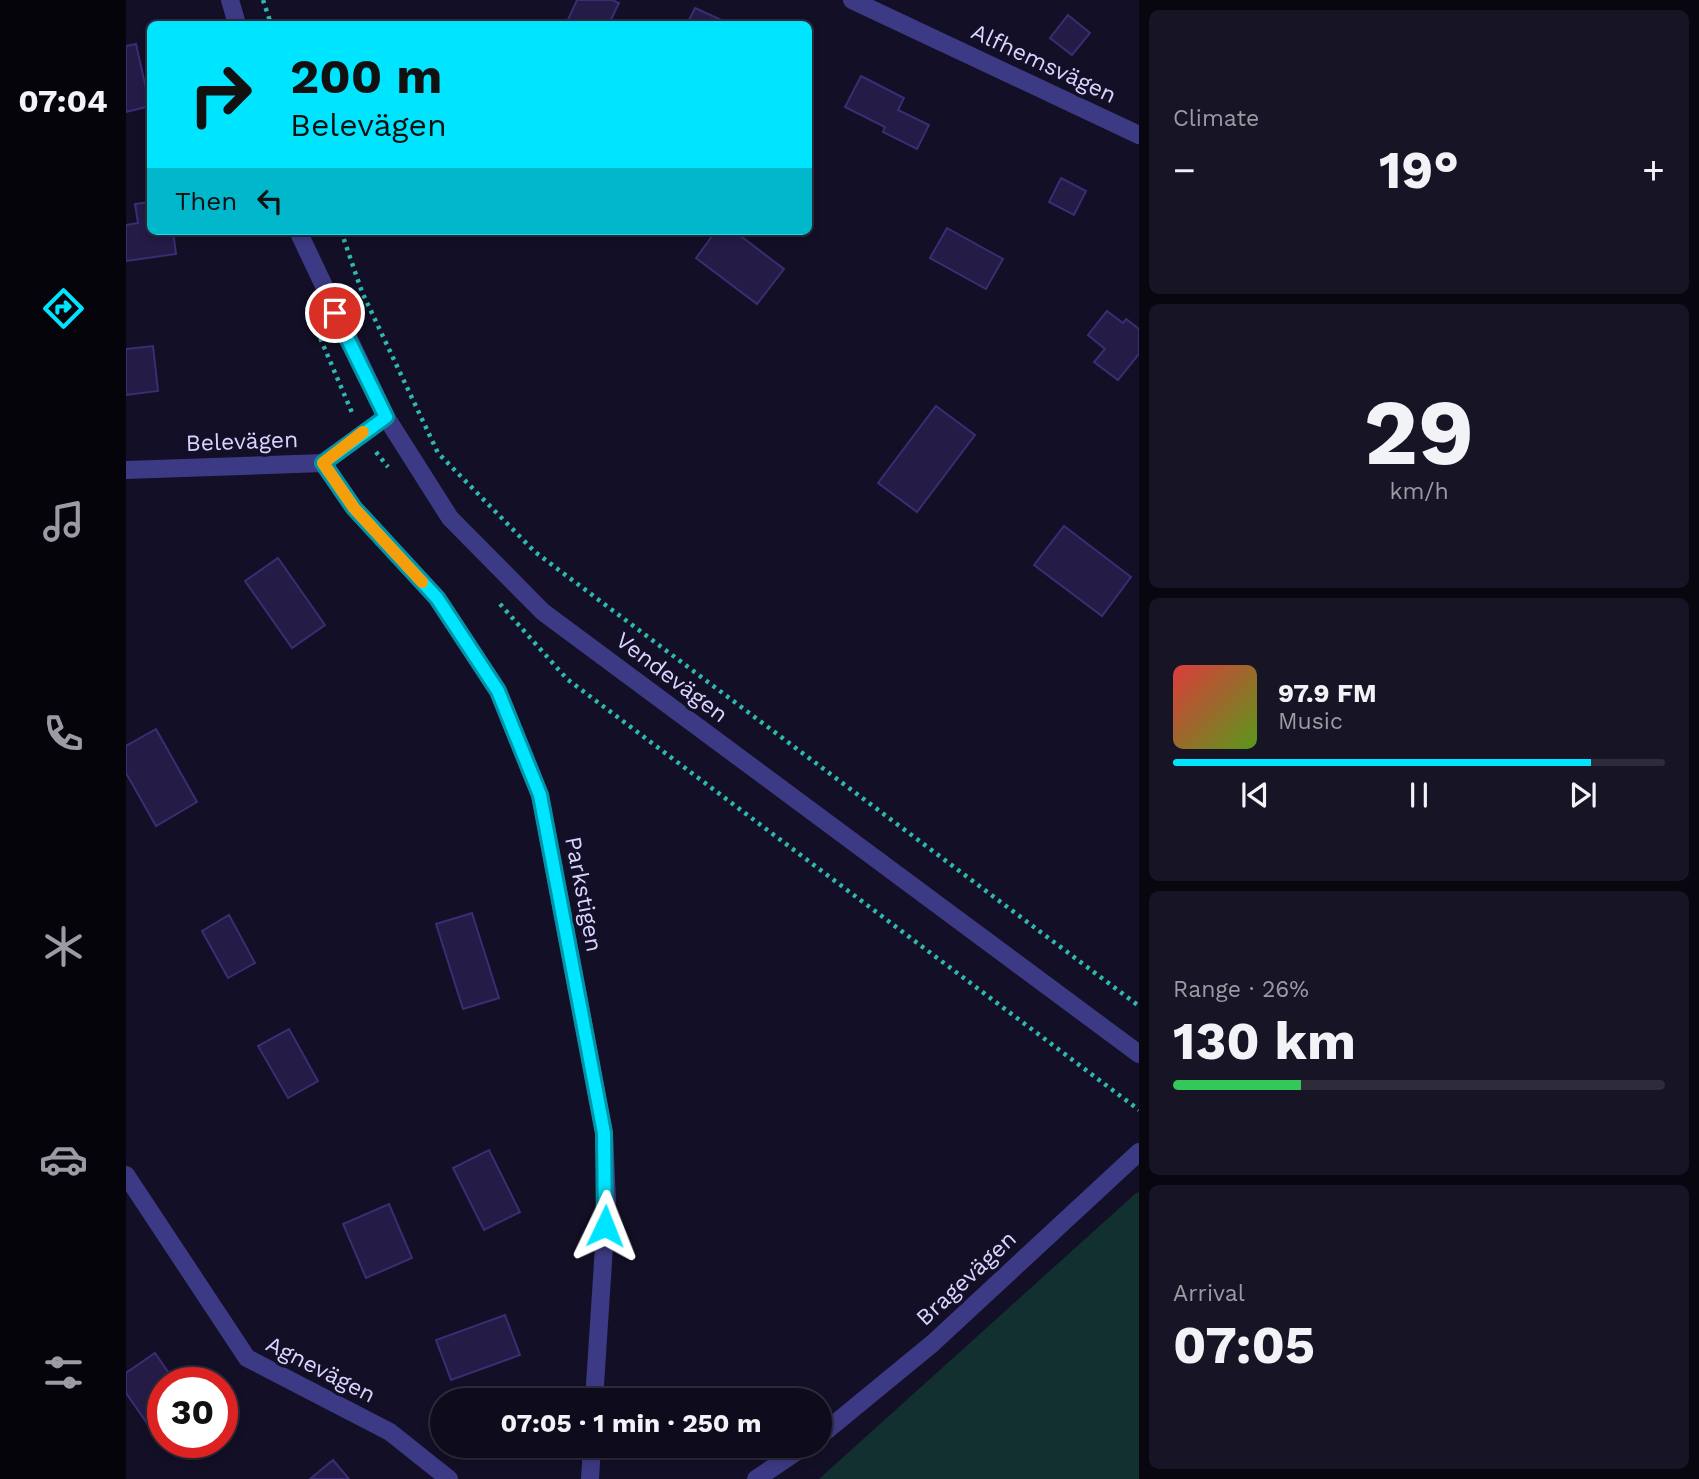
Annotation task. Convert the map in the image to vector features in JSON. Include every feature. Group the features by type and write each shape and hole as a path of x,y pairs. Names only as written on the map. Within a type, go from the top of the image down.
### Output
{"street":[{"path":"230,0 236,21"},
{"name":"Alfhemsvägen","path":"852,0 1139,135"},
{"name":"Vendevägen","path":"300,235 386,417 450,518 543,612 1139,1054"},
{"name":"Belevägen","path":"126,470 323,463 386,417"},
{"name":"Parkstigen","path":"323,463 354,508 437,598 498,691 540,795 604,1133 607,1201 595,1388"},
{"name":"Bragevägen","path":"832,1426 933,1343 1139,1152"},
{"name":"Agnevägen","path":"126,1175 247,1358 390,1432 449,1479"},
{"path":"590,1479 591,1458"},
{"path":"756,1479 787,1458"}],"path":[{"path":"263,0 270,21"},
{"path":"342,235 362,292 438,453 535,552 1139,1006"}],"green space":[{"path":"1139,1192 1139,1479 819,1479 1135,1194"}],"building":[{"path":"577,0 612,0 619,3 610,21 567,21"},
{"path":"695,8 723,21 688,21"},
{"path":"1068,15 1090,33 1072,55 1050,38"},
{"path":"136,44 147,93 147,107 126,112 126,46"},
{"path":"861,76 904,98 898,110 929,125 917,149 883,132 885,127 845,107"},
{"path":"1061,178 1086,191 1074,215 1049,202"},
{"path":"147,202 147,235 174,235 176,254 126,261 126,225 138,223 135,204"},
{"path":"947,228 1003,259 986,289 930,258"},
{"path":"713,235 739,235 784,269 757,304 696,258"},
{"path":"1107,311 1123,323 1126,319 1139,329 1139,354 1118,380 1094,362 1105,349 1088,335"},
{"path":"153,346 158,391 126,395 126,349"},
{"path":"936,406 975,435 917,512 878,483"},
{"path":"1064,526 1131,577 1102,616 1034,565"},
{"path":"278,558 325,625 292,648 245,581"},
{"path":"156,729 197,802 156,826 126,773 126,746"},
{"path":"472,913 499,998 463,1009 436,924"},
{"path":"229,915 255,963 228,978 202,931"},
{"path":"289,1029 318,1081 288,1098 258,1046"},
{"path":"489,1150 520,1212 484,1230 453,1168"},
{"path":"389,1204 412,1258 366,1278 343,1224"},
{"path":"505,1315 520,1355 451,1380 436,1340"},
{"path":"155,1353 165,1367 147,1367 147,1423 126,1393 126,1373"},
{"path":"333,1460 349,1479 310,1479"}],"slow traffic":[{"path":"363,432 323,463 354,508 422,582"}],"route":[{"path":"335,313 386,417 323,463 354,508 437,598 498,691 540,795 604,1133 607,1201 605,1226"}]}
